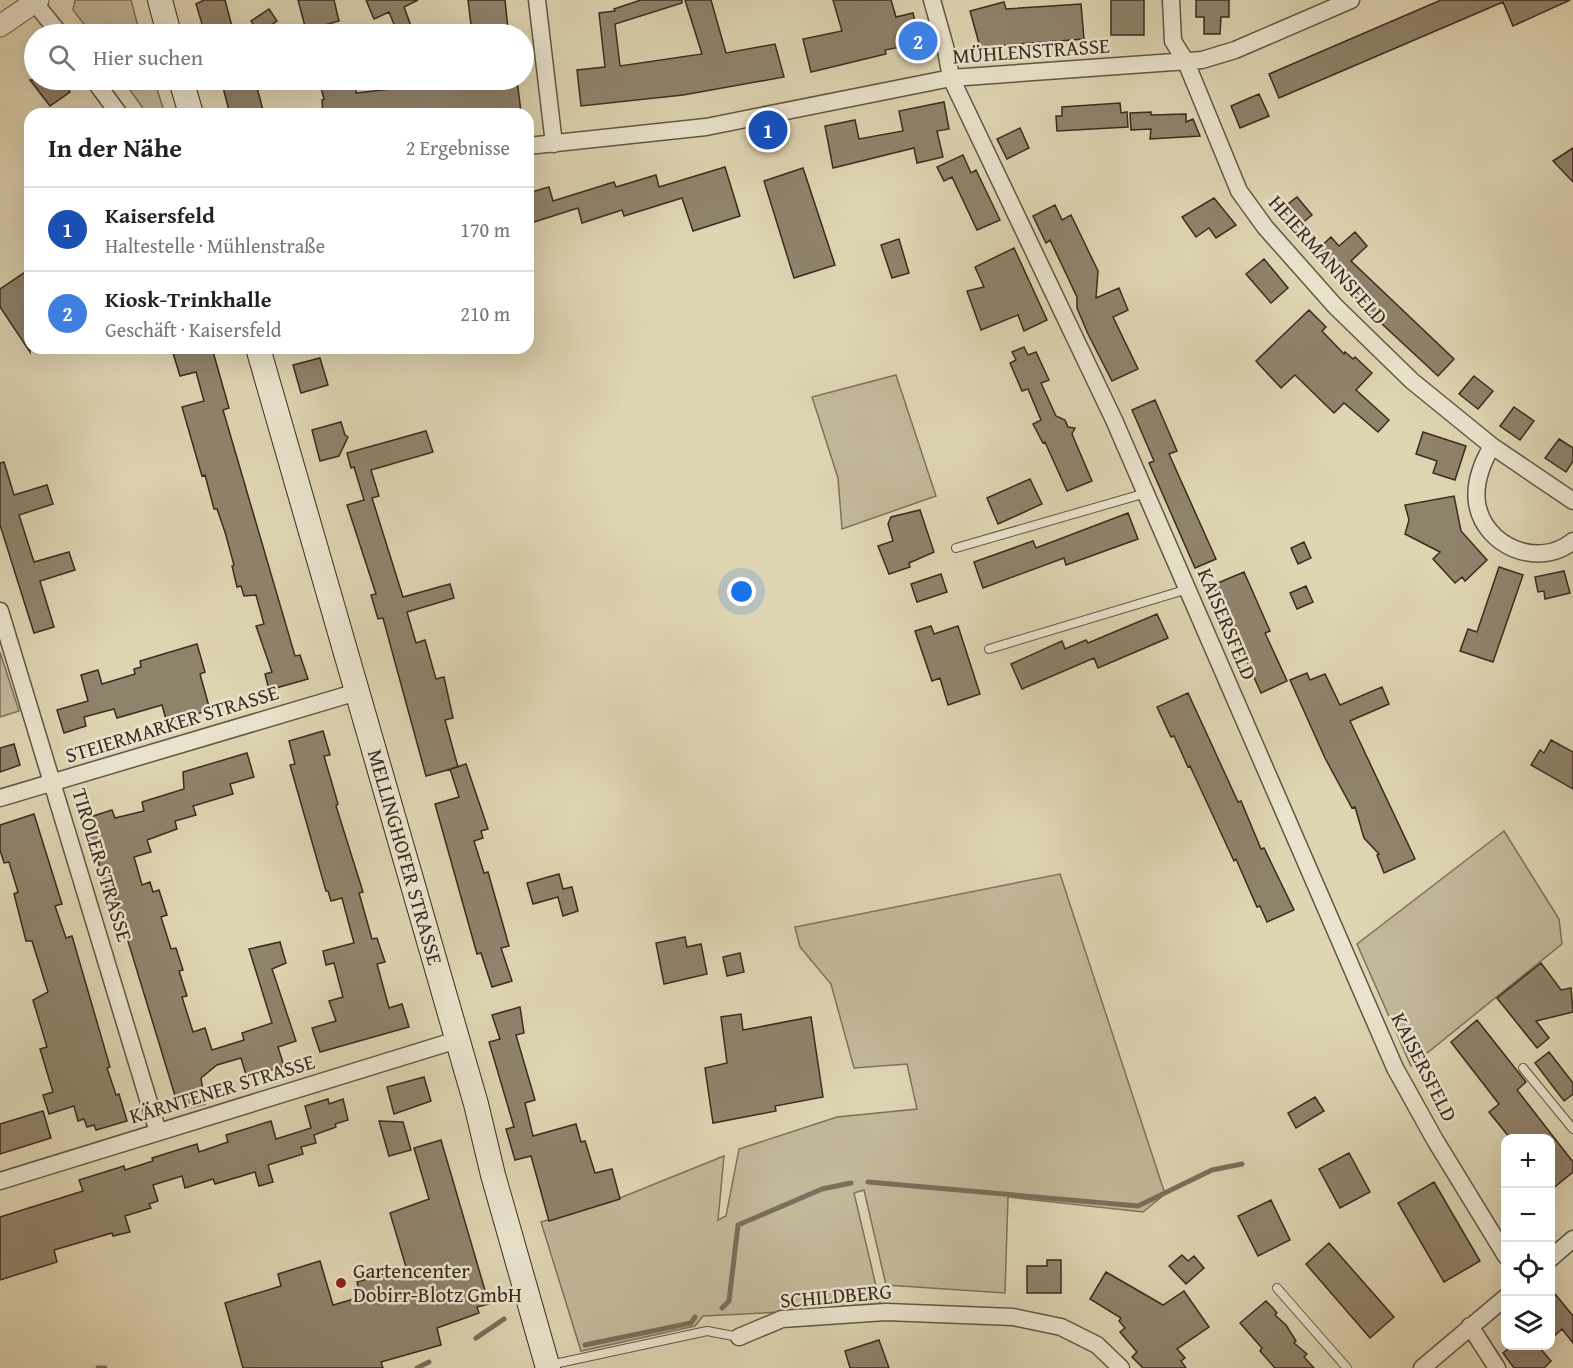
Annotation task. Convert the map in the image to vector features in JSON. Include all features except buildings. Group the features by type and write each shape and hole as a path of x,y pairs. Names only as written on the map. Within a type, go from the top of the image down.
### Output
{"main road":[{"path":"160,0 166,24"},
{"path":"184,90 189,108"},
{"name":"MELLINGHOFER STRASSE","path":"260,354 457,1040 547,1367"}],"street":[{"path":"537,0 554,144"},
{"name":"KAISERSFELD","path":"932,0 951,78 1146,493 1395,1068 1435,1140 1501,1248"},
{"name":"HEIERMANNSFELD","path":"1172,0 1172,36 1186,62 1239,191 1265,227 1371,343 1412,381 1492,446 1573,501"},
{"name":"MÜHLENSTRASSE","path":"534,146 706,127 951,78 1186,62 1235,50 1352,0"},
{"path":"0,26 36,1 53,24"},
{"path":"101,90 115,108"},
{"path":"1492,446 1482,465 1476,489 1479,512 1490,532 1508,547 1528,553 1550,553 1573,540"},
{"name":"TIROLER STRASSE","path":"0,611 158,1132"},
{"name":"STEIERMARKER STRASSE","path":"0,798 357,692"},
{"name":"KÄRNTENER STRASSE","path":"0,1181 457,1040"},
{"path":"1555,1255 1573,1239"},
{"path":"1422,1368 1501,1301"},
{"name":"SCHILDBERG","path":"739,1337 782,1319 886,1312 1013,1317 1061,1327 1097,1345 1121,1368"},
{"path":"1470,1326 1497,1368"}],"lane":[{"path":"956,548 1146,493"},
{"path":"989,650 1188,589"},
{"path":"1523,1068 1573,1129"},
{"path":"1277,1288 1347,1368"},
{"name":"SCHILDBERG","path":"547,1367 707,1332 739,1337"}],"shaded area":[{"path":"75,0 131,0 137,24 84,24 73,10"},
{"path":"130,90 157,90 163,108 143,108"},
{"path":"896,375 936,496 842,529 838,478 812,397"},
{"path":"0,652 19,711 0,717"},
{"path":"1504,831 1559,919 1562,944 1411,1066 1357,944"},
{"path":"1060,874 1165,1194 1143,1212 1008,1197 1005,1293 886,1285 864,1190 854,1193 881,1307 703,1316 695,1326 581,1351 541,1222 610,1202 724,1156 718,1220 726,1216 739,1149 837,1117 917,1109 907,1064 854,1068 831,984 800,947 795,927"}],"waterway":[{"path":"868,1182 1138,1206 1212,1170 1242,1164"},
{"path":"722,1308 729,1301 738,1225 822,1189 851,1183"},
{"path":"585,1345 691,1323 695,1317"},
{"path":"476,1338 504,1319"},
{"path":"417,1368 429,1362"},
{"path":"98,1368 105,1368"}],"place":[{"name":"Kiosk-Trinkhalle","path":"918,41"},
{"name":"Kaisersfeld","path":"768,130"},
{"name":"Gartencenter Dobirr-Blotz GmbH","path":"341,1283"}]}
